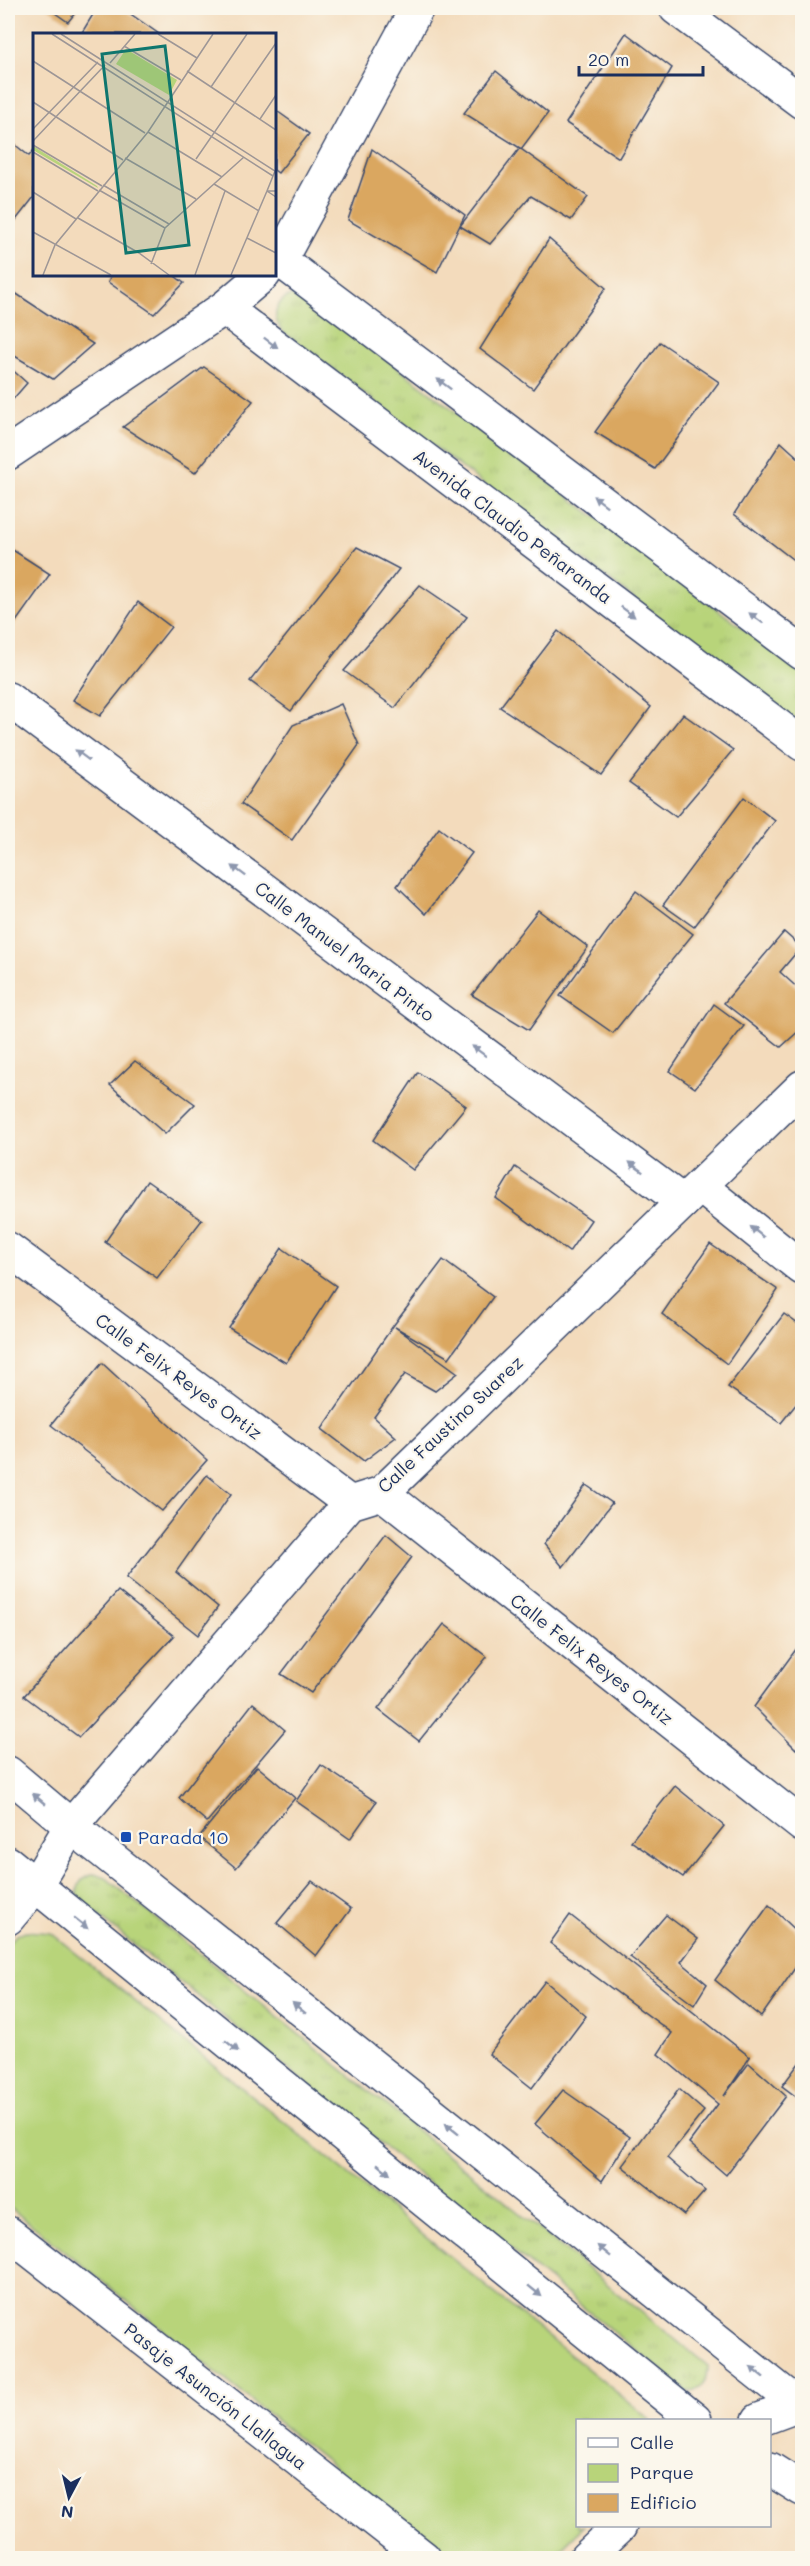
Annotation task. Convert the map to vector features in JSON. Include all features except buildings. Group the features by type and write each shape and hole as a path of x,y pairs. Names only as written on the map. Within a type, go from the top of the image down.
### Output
{"street":[{"path":"276,262 417,8"},
{"path":"676,8 802,102"},
{"path":"276,269 802,653"},
{"path":"8,453 224,308 262,276"},
{"name":"Avenida Claudio Peñaranda","path":"224,308 802,744"},
{"name":"Calle Manuel Maria Pinto","path":"8,699 691,1194 802,1268"},
{"name":"Calle Faustino Suarez","path":"350,1503 382,1493 802,1087"},
{"name":"Calle Felix Reyes Ortiz","path":"8,1249 350,1503"},
{"name":"Calle Felix Reyes Ortiz","path":"382,1493 802,1825"},
{"path":"8,1918 35,1886 70,1826 350,1503"},
{"path":"8,1773 70,1826 802,2406"},
{"path":"8,1863 693,2419"},
{"name":"Pasaje Asunción Llallagua","path":"8,2233 408,2554"},
{"path":"765,2419 802,2406"},
{"path":"771,2470 802,2489"},
{"path":"586,2559 619,2527"}],"green space":[{"path":"293,295 308,300 802,673 802,726 282,331 276,320 277,309 282,301"},
{"path":"94,1874 106,1878 708,2366 704,2383 698,2389 688,2392 84,1904 77,1896 78,1887 83,1879"},
{"path":"25,1931 51,1933 649,2419 576,2419 576,2527 583,2527 551,2558 448,2558 8,2206 8,1944 16,1935"}],"place":[{"name":"Parada 10","path":"126,1837"}]}
